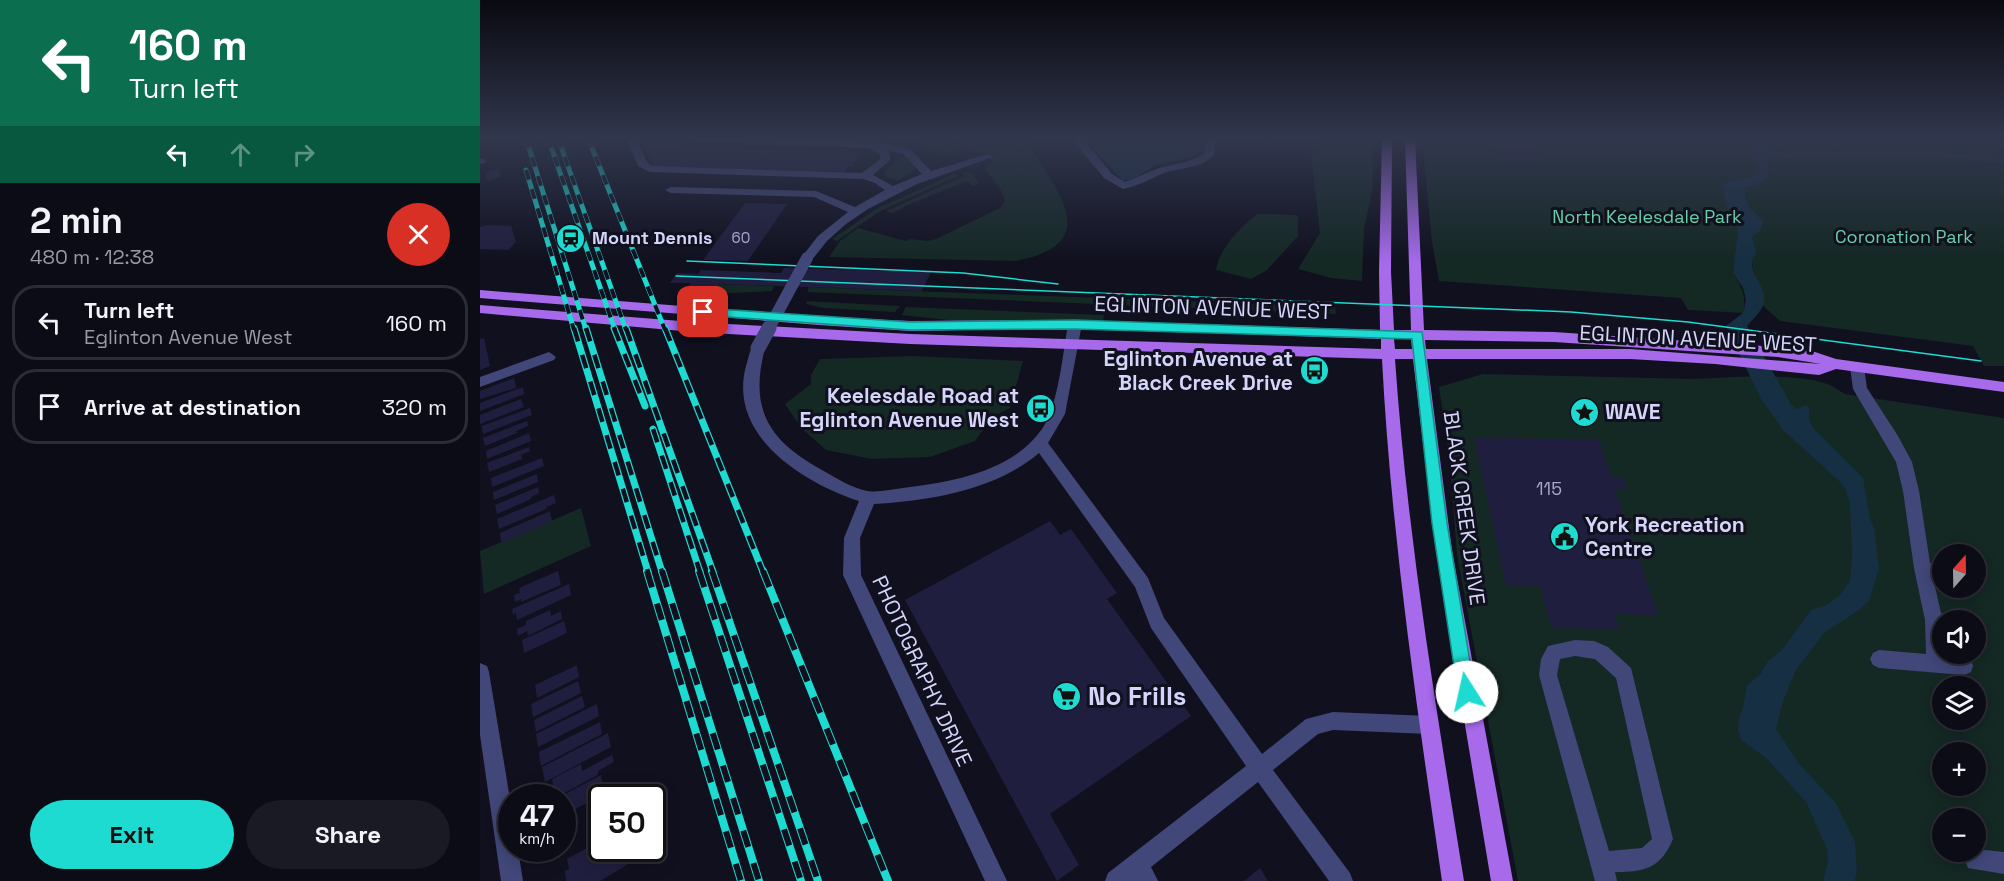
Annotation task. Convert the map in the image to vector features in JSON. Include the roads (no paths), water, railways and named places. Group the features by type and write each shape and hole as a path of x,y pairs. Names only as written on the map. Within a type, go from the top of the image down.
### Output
{"main road":[{"path":"1387,179 1387,335 1398,484 1429,725 1453,881"},
{"name":"BLACK CREEK DRIVE","path":"1412,179 1419,354 1449,586 1502,881"},
{"name":"EGLINTON AVENUE WEST","path":"480,294 842,322 950,327 1075,324 1387,335 1554,337 1704,346 1781,358 1819,370 1835,363 2004,387"},
{"name":"EGLINTON AVENUE WEST","path":"480,309 793,333 1071,345 1389,354 1630,354 1715,359 1781,358"}],"street":[{"path":"873,179 893,191"},
{"path":"922,179 893,191 855,212 820,239 807,258 758,348 750,381 755,416 775,445 802,467 840,487 869,497 934,490 988,475 1017,461 1040,442 1054,424 1058,414 1075,324"},
{"path":"1113,179 1123,186 1138,184 1146,179"},
{"path":"671,190 816,194 829,198 855,212"},
{"path":"480,382 549,357"},
{"path":"1857,367 1860,389 1893,440 1904,462 1911,490 1922,568 1935,610"},
{"path":"1040,442 1142,583 1159,626 1342,881"},
{"name":"PHOTOGRAPHY DRIVE","path":"869,497 852,538 852,576 996,881"},
{"path":"1922,568 1932,570"},
{"path":"1584,648 1603,653 1612,658 1624,674 1664,839 1661,849 1651,857 1603,872 1548,675 1550,659 1554,652 1564,649 1584,648"},
{"path":"1879,659 1932,663"},
{"path":"1945,664 1964,666"},
{"path":"480,672 512,881"},
{"path":"1116,881 1142,873 1258,767 1313,726 1323,722 1429,725"},
{"path":"1986,861 2004,863"}],"water":[{"path":"1768,179 1746,188 1745,194 1749,207 1763,221 1761,230 1752,237 1756,253 1752,266 1764,295 1764,302 1760,312 1747,326 1792,406 1797,409 1806,405 1809,407 1809,419 1813,428 1863,478 1870,519 1874,527 1879,568 1869,601 1824,633 1796,670 1783,701 1776,729 1800,765 1836,803 1855,842 1857,869 1855,881 1823,881 1828,862 1827,849 1806,802 1766,758 1741,740 1738,730 1747,685 1760,675 1768,661 1781,651 1811,610 1828,604 1839,596 1850,581 1852,557 1850,503 1845,488 1783,430 1761,399 1726,326 1743,313 1746,300 1743,288 1733,273 1738,232 1737,216 1735,211 1726,207 1723,185 1731,181"}],"tram line":[{"path":"687,261 963,273 1058,284"},
{"path":"676,276 1571,312 1688,322 1981,361"}],"railway":[{"path":"529,179 574,330"},
{"path":"539,179 586,330"},
{"path":"562,179 615,330"},
{"path":"573,179 626,330"},
{"path":"604,179 665,330"},
{"path":"574,328 648,572"},
{"path":"586,328 662,572"},
{"path":"614,328 645,406"},
{"path":"626,328 713,572"},
{"path":"665,328 763,572"},
{"path":"653,429 700,572"},
{"path":"647,571 741,881"},
{"path":"662,571 759,881"},
{"path":"699,571 801,881"},
{"path":"712,571 818,881"},
{"path":"763,571 888,881"}],"place":[{"name":"Mount Dennis","path":"571,238"},
{"name":"Eglinton Avenue at Black Creek Drive","path":"1314,371"},
{"name":"Keelesdale Road at Eglinton Avenue West","path":"1040,408"},
{"name":"WAVE","path":"1584,412"},
{"name":"York Recreation Centre","path":"1564,537"},
{"name":"No Frills","path":"1067,696"}],"park label":[{"name":"North Keelesdale Park","path":"1647,217"},
{"name":"Coronation Park","path":"1904,237"}]}
